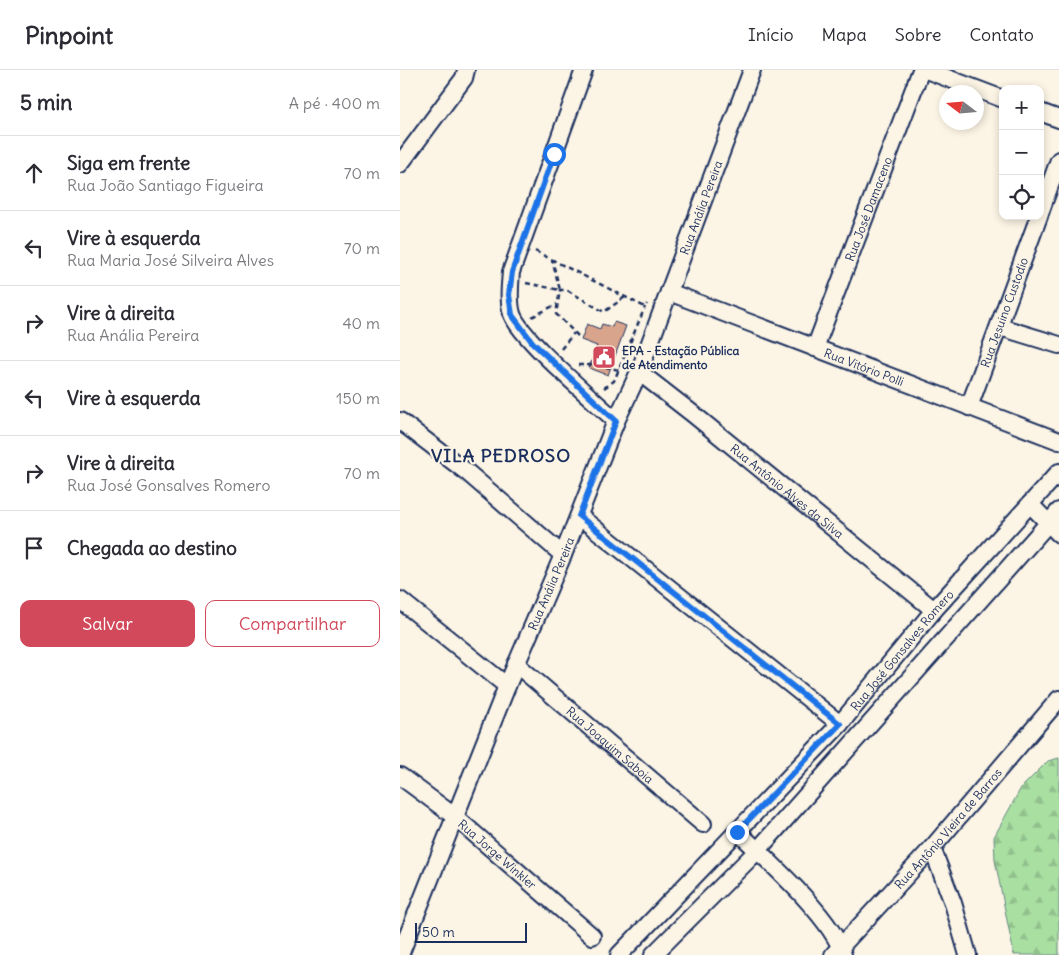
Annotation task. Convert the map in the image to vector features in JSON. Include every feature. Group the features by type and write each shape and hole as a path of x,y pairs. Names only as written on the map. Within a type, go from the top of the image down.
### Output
{"street":[{"path":"400,164 464,78 466,70"},
{"path":"584,70 512,272 509,295 518,318 533,343 558,357 616,421"},
{"name":"Rua Anália Pereira","path":"400,955 516,664 563,555 616,421 640,370 752,70"},
{"name":"Rua José Damaceno","path":"815,348 921,70"},
{"path":"926,70 999,97"},
{"path":"1044,113 1059,119"},
{"path":"1044,202 1059,160"},
{"name":"Rua Jesuino Custodio","path":"969,407 1038,220"},
{"name":"Rua Vitório Polli","path":"669,292 1059,441"},
{"path":"1000,326 1059,344"},
{"name":"Rua Antônio Alves da Silva","path":"640,370 934,610"},
{"path":"400,421 468,473 563,555"},
{"name":"Rua José Gonsalves Romero","path":"619,955 840,724 934,610 1059,472"},
{"path":"1030,504 1055,522"},
{"path":"579,516 840,724"},
{"name":"Rua José Gonsalves Romero","path":"653,955 757,851 1055,522"},
{"path":"400,600 507,686"},
{"name":"Rua Joaquim Saboia","path":"516,664 703,824"},
{"name":"Rua Antônio Vieira de Barros","path":"839,952 932,848 1059,699"},
{"name":"Rua Jorge Winkler","path":"400,776 454,816 592,936"},
{"path":"737,832 812,905 839,952"},
{"path":"932,848 953,903 968,955"}],"path":[{"path":"529,248 646,306 614,382 606,388 599,388"},
{"path":"552,260 560,290 556,314 578,336"},
{"path":"522,282 567,290 604,312 625,297"},
{"path":"518,318 558,304"},
{"path":"574,333 558,357 619,370 640,370"}],"green space":[{"path":"1059,758 1059,955 1014,955 995,860 994,837 1021,788 1048,761"}],"building":[{"name":"EPA - Estação Pública de Atendimento","path":"614,322 626,326 608,375 589,368 597,346 581,340 587,324 600,329 602,324 612,327"}],"place":[{"name":"EPA - Estação Pública de Atendimento","path":"604,357"}],"district":[{"name":"VILA PEDROSO","path":"501,455"}],"route":[{"path":"554,154 512,272 509,295 512,315 533,343 616,421 579,516 840,724 737,832"}]}
